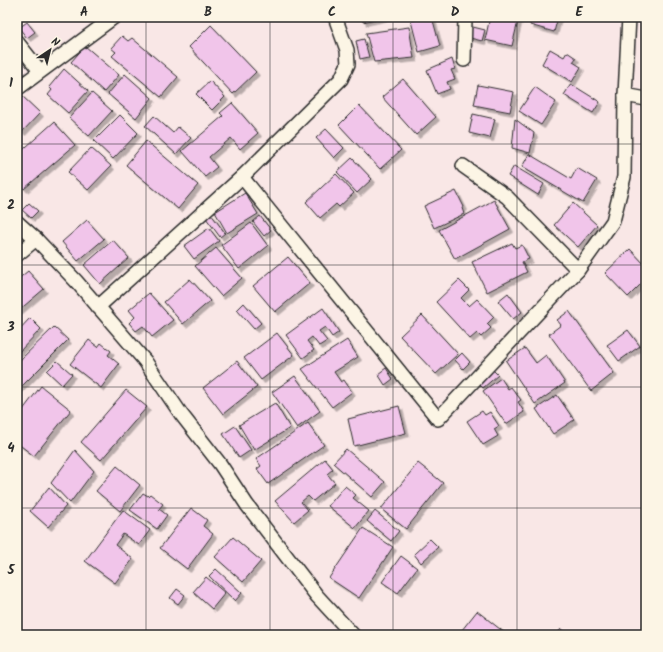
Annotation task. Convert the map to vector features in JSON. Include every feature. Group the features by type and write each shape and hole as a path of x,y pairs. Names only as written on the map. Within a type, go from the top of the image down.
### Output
{"street":[{"path":"17,88 114,17"},
{"path":"98,307 242,178 341,79 348,64 347,50 335,17"},
{"path":"464,60 465,17"},
{"path":"242,178 438,419 578,270 613,221 624,177 625,95 629,17"},
{"path":"17,42 40,71"},
{"path":"625,95 646,99"},
{"path":"463,166 507,197 578,270"},
{"path":"17,222 36,239 98,307 144,361 181,414 220,464 247,505 318,596 353,635"},
{"path":"17,255 36,239"}],"building":[{"path":"362,17 385,17 363,22"},
{"path":"425,17 432,17 440,46 419,52 411,21"},
{"path":"490,17 519,17 512,46 485,40"},
{"path":"532,17 558,17 554,32 530,25"},
{"path":"27,22 35,32 27,38 19,28"},
{"path":"211,25 256,72 233,94 189,47"},
{"path":"469,26 485,30 482,41 466,37"},
{"path":"409,27 414,58 374,62 366,33"},
{"path":"122,36 128,41 132,38 178,77 161,97 112,56 116,52 111,48"},
{"path":"364,39 369,57 360,59 356,41"},
{"path":"85,46 119,75 104,92 71,62"},
{"path":"550,49 564,57 567,52 576,58 573,62 581,67 572,82 542,64"},
{"path":"452,59 455,69 451,70 455,79 447,82 450,89 437,94 427,70"},
{"path":"64,69 88,91 68,113 48,95 52,90 49,87"},
{"path":"125,74 152,98 136,118 108,94"},
{"path":"403,79 436,117 416,135 382,97"},
{"path":"210,81 225,97 212,110 196,94"},
{"path":"571,84 600,102 593,113 564,95"},
{"path":"478,85 514,92 510,112 474,105"},
{"path":"535,87 556,102 541,125 519,111"},
{"path":"92,93 112,111 89,136 69,118"},
{"path":"20,94 40,113 22,132 17,127 17,97"},
{"path":"232,103 258,133 240,149 231,138 209,157 217,167 205,177 182,151 223,116 220,113"},
{"path":"359,105 401,150 380,169 339,125"},
{"path":"473,114 495,119 490,138 469,133"},
{"path":"120,115 138,133 113,159 94,141"},
{"path":"154,116 173,133 178,127 191,138 176,154 145,126"},
{"path":"515,119 534,133 530,153 512,148"},
{"path":"54,122 75,145 24,189 17,181 17,155"},
{"path":"326,129 344,148 334,158 316,138"},
{"path":"146,141 198,185 178,209 126,165"},
{"path":"91,148 111,166 88,190 68,172"},
{"path":"529,154 571,179 577,168 597,180 583,203 522,167"},
{"path":"352,158 372,179 357,193 337,172"},
{"path":"514,166 544,184 538,195 508,176"},
{"path":"336,174 354,193 339,207 336,204 320,218 306,202"},
{"path":"456,191 464,207 462,208 464,214 434,228 424,206"},
{"path":"245,193 258,214 227,233 215,212"},
{"path":"494,200 510,229 455,259 439,230"},
{"path":"29,203 38,211 31,218 22,210"},
{"path":"573,203 597,225 578,247 554,225"},
{"path":"211,214 225,233 220,237 206,218"},
{"path":"260,216 271,230 264,236 253,222"},
{"path":"87,220 104,239 78,261 62,242"},
{"path":"251,223 268,246 239,269 221,245"},
{"path":"209,228 219,241 194,259 184,246"},
{"path":"113,240 129,258 100,284 84,265"},
{"path":"512,243 515,248 522,245 529,259 522,262 527,272 487,292 472,262"},
{"path":"216,248 242,278 221,296 195,266"},
{"path":"630,249 646,266 646,279 628,297 605,273"},
{"path":"288,257 310,283 275,312 253,286"},
{"path":"28,271 44,289 17,312 17,280"},
{"path":"190,279 210,301 183,324 164,302"},
{"path":"459,280 469,290 461,298 469,306 477,299 494,317 487,324 491,328 481,337 477,333 470,339 436,302"},
{"path":"149,293 173,320 152,337 143,326 136,331 129,323 135,317 129,310"},
{"path":"508,293 522,312 513,319 498,301"},
{"path":"244,303 261,323 254,329 237,310"},
{"path":"323,308 339,332 332,337 325,327 319,331 327,341 319,346 312,337 307,341 314,350 303,358 286,335"},
{"path":"569,311 614,373 591,391 549,334 561,325 557,320"},
{"path":"422,315 458,354 436,374 400,336"},
{"path":"30,318 41,329 17,354 17,332"},
{"path":"54,327 68,340 17,391 17,363"},
{"path":"628,330 640,346 619,361 607,345"},
{"path":"277,333 294,355 261,380 244,358"},
{"path":"89,340 98,347 101,343 111,351 108,355 119,364 101,388 70,364"},
{"path":"347,340 358,357 334,372 341,382 344,380 352,392 332,407 302,369"},
{"path":"525,348 536,363 546,355 565,383 535,404 506,361"},
{"path":"462,353 470,362 463,369 455,360"},
{"path":"57,361 72,374 62,385 47,371"},
{"path":"237,361 257,387 223,414 203,388"},
{"path":"386,368 393,379 385,385 378,374"},
{"path":"492,369 498,375 483,388 477,382"},
{"path":"295,376 320,411 297,428 272,392"},
{"path":"501,378 508,389 511,387 521,400 518,402 524,412 506,424 483,391"},
{"path":"41,386 71,410 34,456 17,443 17,407 22,411"},
{"path":"126,390 147,407 101,460 81,442"},
{"path":"557,395 574,420 553,434 536,409"},
{"path":"275,403 290,428 254,450 239,425"},
{"path":"399,406 406,433 354,446 348,419"},
{"path":"482,411 485,415 490,412 499,426 494,429 498,436 483,445 467,421"},
{"path":"308,423 324,445 268,484 257,469 261,466 256,459"},
{"path":"235,426 251,450 239,458 223,434"},
{"path":"346,449 385,482 372,497 333,463"},
{"path":"75,450 94,471 70,503 51,483"},
{"path":"325,459 333,469 327,474 335,483 313,501 308,496 301,502 308,510 294,522 275,501"},
{"path":"418,463 443,483 406,529 381,509"},
{"path":"117,466 140,485 120,511 96,491"},
{"path":"345,486 356,495 353,498 369,511 355,528 328,506"},
{"path":"49,487 66,506 48,527 30,511"},
{"path":"143,493 148,496 150,494 163,504 159,509 167,515 157,529 130,510"},
{"path":"191,508 207,520 203,526 213,534 187,569 160,548"},
{"path":"123,510 150,530 139,545 123,534 115,545 133,559 115,583 85,561"},
{"path":"375,511 399,531 391,541 367,521"},
{"path":"363,528 393,547 359,598 329,578"},
{"path":"233,537 261,561 243,582 215,557"},
{"path":"430,539 438,547 421,563 414,554"},
{"path":"401,556 417,568 398,593 382,582"},
{"path":"216,569 242,593 235,601 209,576"},
{"path":"206,577 225,593 212,609 193,592"},
{"path":"177,589 185,595 178,604 170,598"},
{"path":"477,611 505,633 503,635 458,635"},
{"path":"561,629 568,635 556,635"}]}
